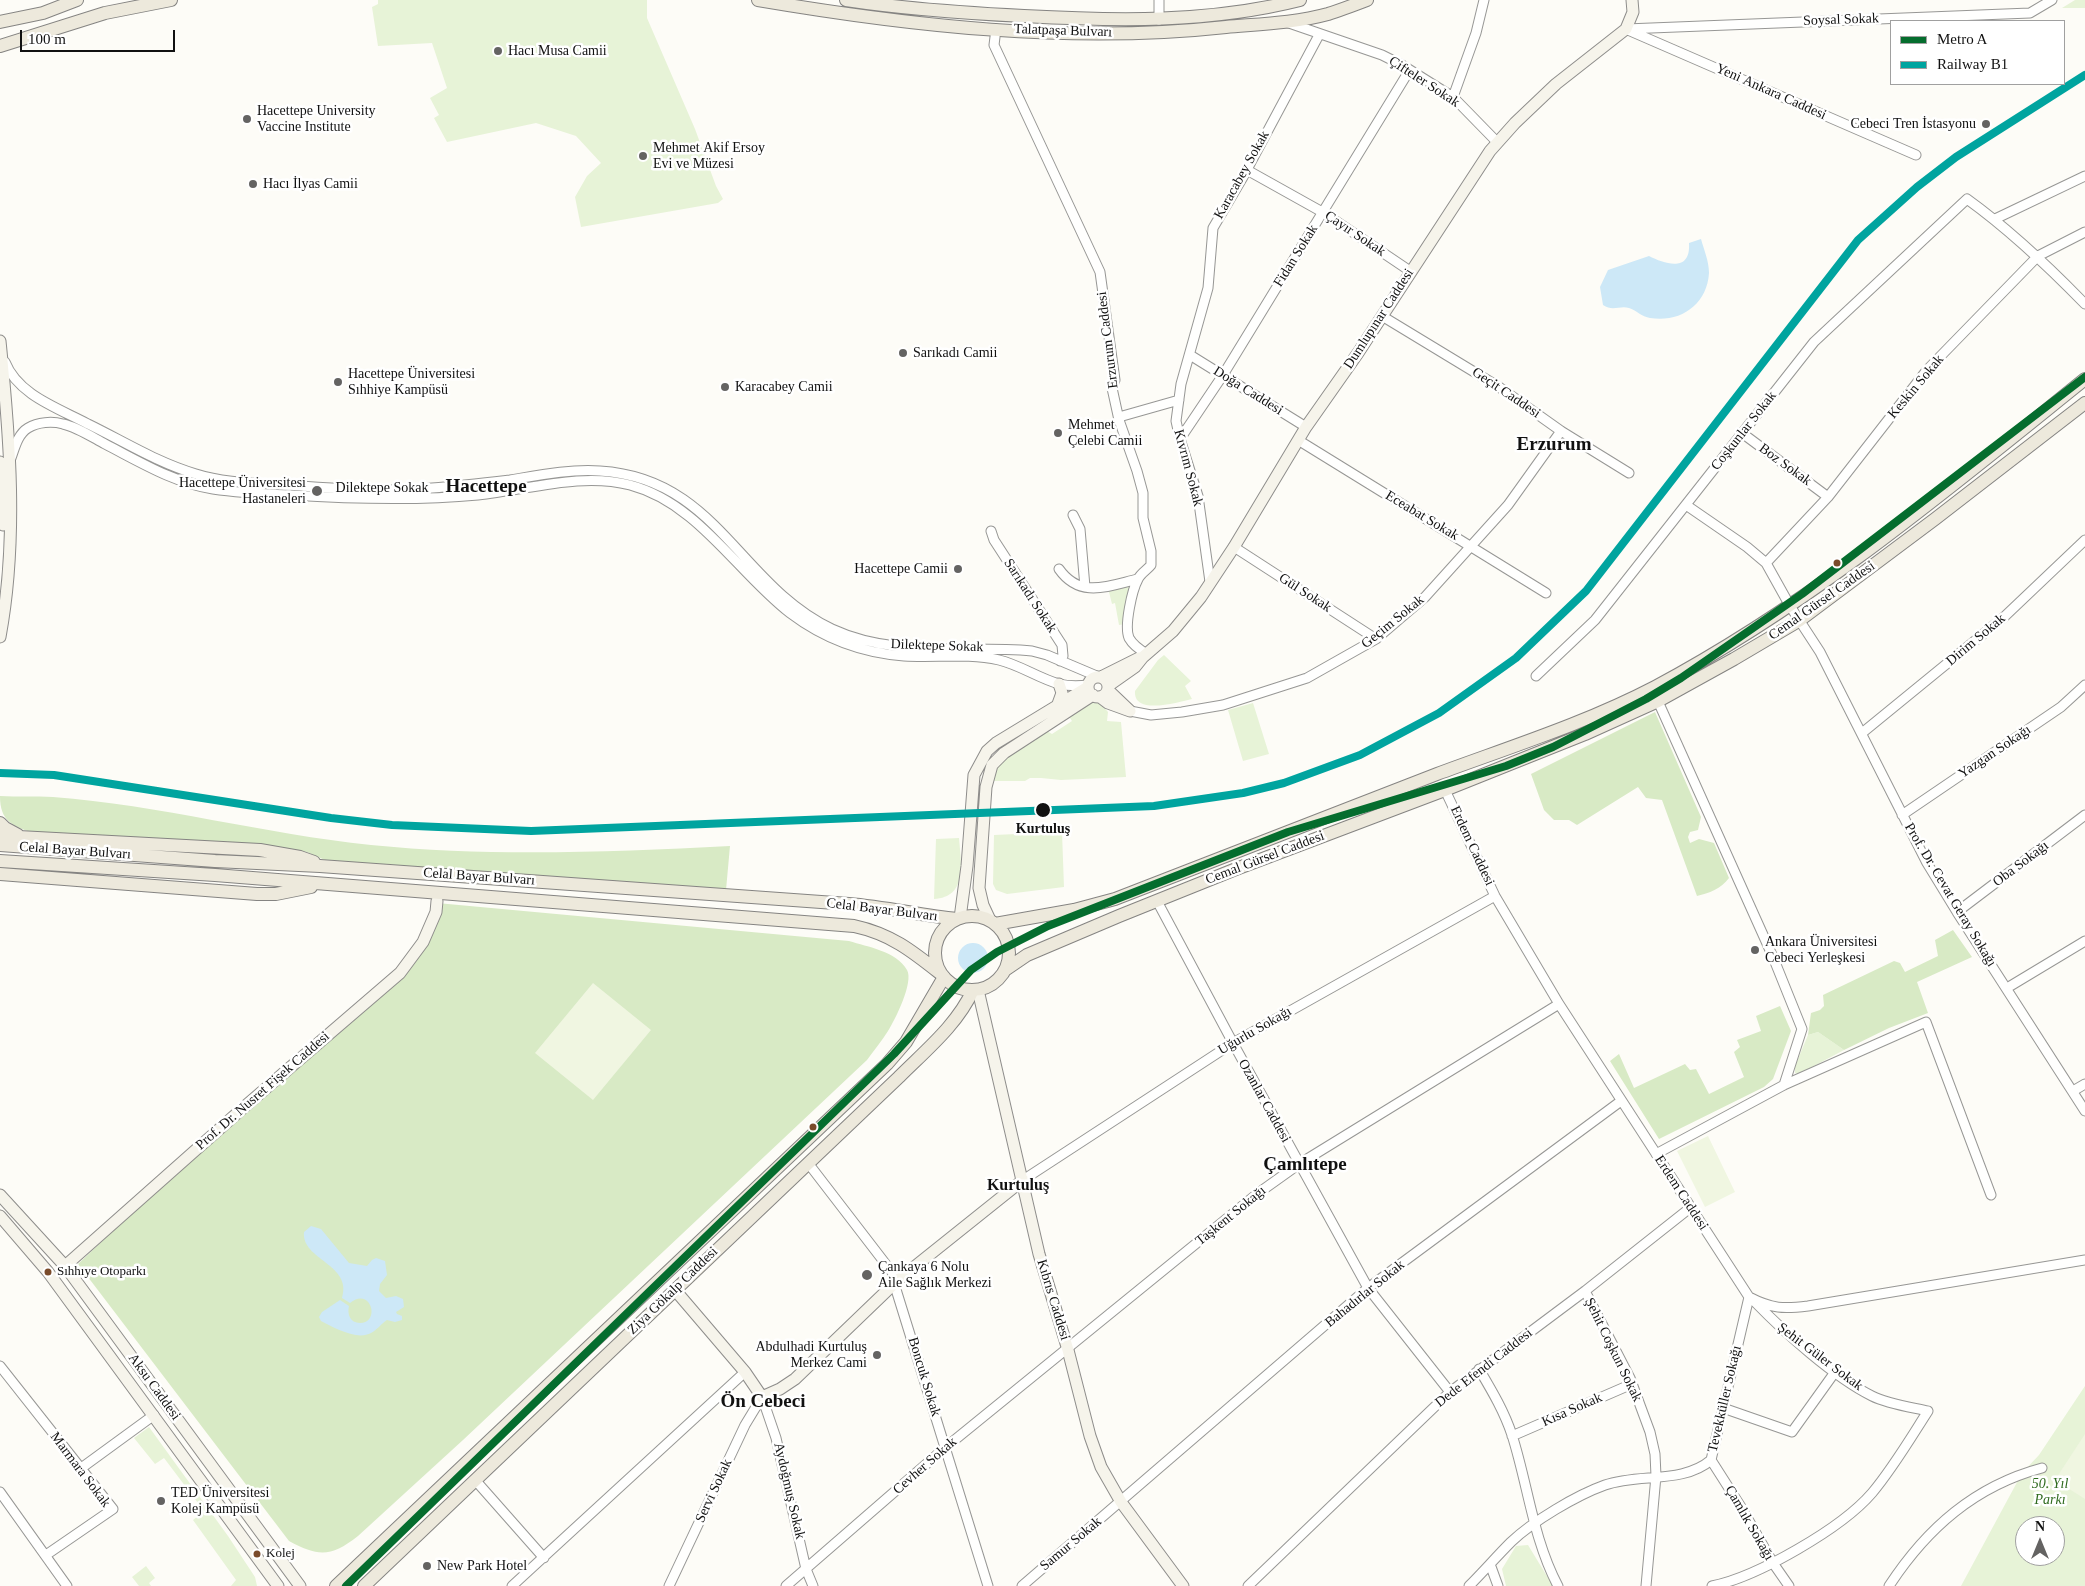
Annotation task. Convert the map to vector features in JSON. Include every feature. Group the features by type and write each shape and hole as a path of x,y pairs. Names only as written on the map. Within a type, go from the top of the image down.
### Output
{"main road":[{"path":"0,22 43,13 77,0"},
{"path":"105,13 117,0"},
{"path":"0,46 105,13 171,0"},
{"name":"Talatpaşa Bulvarı","path":"758,0 889,20 996,29 1160,33 1283,21 1327,14 1367,0"},
{"name":"Talatpaşa Bulvarı","path":"846,0 1057,18 1159,20 1194,18 1280,5 1300,0"},
{"path":"1626,29 1633,12 1632,0"},
{"name":"Dumlupınar Caddesi","path":"958,918 967,866 972,786 977,767 987,751 996,742 1058,704 1098,687 1145,655 1184,619 1234,547 1306,427 1497,142 1556,84 1626,29"},
{"path":"0,341 9,565 0,636"},
{"name":"Cemal Gürsel Caddesi","path":"992,922 1065,912 1115,899 1500,752 1580,720 1652,688 1728,646 1790,606 1926,506 2085,379"},
{"name":"Cemal Gürsel Caddesi","path":"1005,970 1039,949 1348,826 1446,790 1585,734 1658,701 1800,620 2085,403"},
{"path":"0,587 4,536 4,463"},
{"path":"1058,704 1062,693 1059,684"},
{"path":"992,922 973,916 958,918 944,928 936,943 935,959 943,975 958,987 976,990 994,983 1005,970 1008,961 1008,942 1004,933 992,922 980,896 979,875 986,787 992,765 1004,752 1098,687 1130,711"},
{"path":"0,823 12,833 27,838"},
{"path":"0,836 260,850 300,857 320,866"},
{"name":"Celal Bayar Bulvarı","path":"0,845 849,904 915,914 958,918"},
{"name":"Celal Bayar Bulvarı","path":"0,861 568,902 854,926 888,936 904,945 943,975"},
{"path":"0,874 257,894 276,894 321,885"},
{"name":"Prof. Dr. Nusret Fişek Caddesi","path":"65,1266 400,972 423,942 436,912 437,901"},
{"name":"Ziya Gökalp Caddesi","path":"336,1586 887,1064 906,1042 943,975"},
{"name":"Ziya Gökalp Caddesi","path":"364,1586 955,1021 976,990"},
{"name":"Kıbrıs Caddesi","path":"976,990 1039,1254 1068,1350 1090,1436 1101,1467 1121,1502 1183,1586"},
{"path":"675,1290 745,1372 762,1397 780,1389 795,1379 896,1281 1022,1180"},
{"name":"Aksu Caddesi","path":"0,1195 65,1266 300,1586"},
{"name":"Aksu Caddesi","path":"0,1216 36,1256 278,1586"}],"street":[{"path":"1159,0 1159,20"},
{"path":"1453,97 1476,33 1484,0"},
{"name":"Soysal Sokak","path":"1626,29 2030,13 2052,0"},
{"name":"Çifteler Sokak","path":"1283,21 1319,35 1382,55 1453,97 1497,142"},
{"name":"Erzurum Caddesi","path":"996,29 994,45 1100,272 1114,380 1112,388 1119,418 1138,471 1143,493 1143,518 1152,552 1151,565 1138,579 1131,600 1128,626 1129,637 1145,655"},
{"name":"Yeni Ankara Caddesi","path":"1626,29 1916,155"},
{"name":"Karacabey Sokak","path":"1190,355 1208,288 1212,228 1247,170 1319,35"},
{"name":"Fidan Sokak","path":"1180,439 1223,375 1410,71"},
{"name":"Çayır Sokak","path":"1247,170 1324,213 1410,271"},
{"path":"2085,176 1995,219 2038,256 2085,304"},
{"name":"Coşkunlar Sokak","path":"1536,676 1595,620 1814,342 1967,199 1995,219"},
{"name":"Keskin Sokak","path":"1766,564 1828,497 1927,370 2038,256 2085,232"},
{"name":"Geçit Caddesi","path":"1382,316 1499,386 1561,431 1629,473"},
{"name":"Dilektepe Sokak","path":"1,354 14,380 35,396 163,461 197,475 244,482 378,490 420,490 596,470 632,474 646,478 682,497 700,510 793,604 817,621 844,634 898,646 1032,651 1060,661 1098,687"},
{"name":"Doğa Caddesi","path":"1190,355 1306,427"},
{"name":"Kıvrım Sokak","path":"1190,355 1181,384 1176,420 1198,496 1210,582"},
{"path":"1119,418 1178,400"},
{"name":"Dilektepe Sokak","path":"4,463 26,429 54,422 71,426 157,472 193,485 218,490 324,498 403,500 479,495 573,482 596,481 629,485 655,494 675,505 692,519 788,612 841,642 882,653 906,656 976,657 1000,660 1059,684 1098,687"},
{"name":"Geçim Sokak","path":"1130,711 1151,715 1182,712 1223,704 1307,678 1376,639 1424,596 1508,505 1561,431"},
{"name":"Boz Sokak","path":"1742,433 1828,497"},
{"name":"Eceabat Sokak","path":"1298,440 1546,593"},
{"path":"1686,505 1747,547 1766,564 1800,620"},
{"path":"1073,515 1080,529 1085,587"},
{"name":"Sarıkadı Sokak","path":"991,531 994,540 1062,645 1063,656 1060,661"},
{"name":"Dirim Sokak","path":"1862,733 2004,617 2085,540"},
{"name":"Gül Sokak","path":"1234,547 1376,639"},
{"path":"1059,569 1073,584 1085,587 1097,588 1138,579"},
{"name":"Prof. Dr. Cevat Geray Sokağı","path":"1800,620 1820,652 1902,815 1957,912 2085,1111"},
{"name":"Yazgan Sokağı","path":"1902,815 2061,707 2085,686"},
{"path":"1652,688 1773,957 1802,1029 1784,1085"},
{"name":"Erdem Caddesi","path":"1446,790 1495,896 1559,1004 1749,1296"},
{"name":"Oba Sokağı","path":"1957,912 2085,816"},
{"name":"Uğurlu Sokağı","path":"1022,1180 1232,1043 1495,896"},
{"name":"Ozanlar Caddesi","path":"1157,901 1232,1043 1368,1288 1450,1392"},
{"path":"2007,988 2085,941"},
{"name":"Taşkent Sokağı","path":"1068,1350 1257,1194 1299,1164 1559,1004"},
{"path":"1656,1154 1784,1085 1926,1022 1991,1194"},
{"path":"2073,1091 2085,1084"},
{"name":"Bahadırlar Sokak","path":"1121,1502 1368,1288 1621,1101"},
{"name":"Boncuk Sokak","path":"808,1163 896,1281 988,1586"},
{"name":"Dede Efendi Caddesi","path":"1248,1586 1450,1392 1690,1208"},
{"path":"1749,1296 1763,1304 1781,1309 2085,1260"},
{"name":"Şehit Coşkun Sokak","path":"1584,1291 1632,1384 1650,1432 1655,1454 1656,1476 1646,1586"},
{"name":"Şehit Güler Sokak","path":"1749,1296 1773,1321 1835,1372 1873,1396 1928,1412 1871,1495 1838,1522 1772,1564"},
{"name":"Tevekküller Sokağı","path":"1469,1586 1512,1541 1533,1524 1578,1498 1605,1485 1632,1478 1687,1474 1701,1468 1711,1460 1749,1296"},
{"name":"Cevher Sokak","path":"786,1586 946,1447 1068,1350"},
{"name":"Marmara Sokak","path":"0,1366 112,1510 46,1555"},
{"path":"1479,1369 1503,1410 1512,1436 1533,1524 1558,1586"},
{"path":"512,1586 745,1372"},
{"path":"1723,1408 1792,1432 1835,1372"},
{"name":"Kısa Sokak","path":"1512,1436 1632,1384"},
{"name":"Aydoğmuş Sokak","path":"762,1397 778,1446 806,1569 813,1586"},
{"name":"Servi Sokak","path":"669,1586 745,1425 762,1397"},
{"path":"80,1468 154,1415"},
{"name":"Çamlık Sokağı","path":"1711,1460 1741,1507 1772,1564 1789,1586"},
{"path":"1890,1586 1924,1540 1949,1516 1984,1491 2014,1476 2042,1468"},
{"path":"476,1481 544,1558"},
{"path":"0,1492 66,1586"},
{"name":"Samur Sokak","path":"1022,1586 1121,1502"},
{"path":"1490,1564 1498,1586"},
{"path":"1712,1586 1726,1583 1772,1564"}],"green space":[{"path":"378,0 647,0 647,18 723,199 718,203 581,227 575,197 587,176 601,163 576,136 536,123 447,142 434,118 439,115 430,98 447,88 432,43 378,46 372,7 378,4"},
{"path":"2075,0 2085,0 2085,8 2062,8"},
{"path":"1132,583 1125,624 1119,625 1115,603 1112,604 1108,588"},
{"path":"1164,655 1191,681 1185,686 1192,699 1158,706 1141,703 1136,699 1135,691 1158,660"},
{"path":"1096,702 1100,703 1108,712 1107,721 1121,722 1126,777 1061,780 1030,778 1025,781 993,781 1001,759 1047,731 1052,734 1072,721 1068,715"},
{"path":"1253,703 1269,754 1243,761 1228,710"},
{"path":"1655,712 1701,817 1698,830 1690,832 1688,837 1690,843 1699,839 1714,843 1729,878 1719,888 1697,896 1662,800 1646,798 1638,787 1577,825 1569,820 1554,820 1544,810 1531,774"},
{"path":"0,796 53,797 133,806 291,834 416,849 550,852 730,846 726,890 327,861 307,852 266,845 34,833 19,828 5,817 2,811"},
{"path":"1062,832 1064,887 1007,894 996,890 993,884 994,835"},
{"path":"959,838 961,868 957,885 953,892 945,897 934,899 936,839"},
{"path":"437,903 849,941 896,958 907,970 908,983 903,1001 891,1026 867,1060 463,1440 358,1536 340,1548 332,1551 317,1552 289,1541 78,1264 243,1108 400,973 423,942"},
{"path":"1953,930 1972,957 1917,982 1928,1013 1889,1028 1844,1050 1818,1032 1808,1035 1811,1013 1820,1010 1824,1006 1823,995 1894,961 1900,963 1905,972 1938,956 1935,940"},
{"path":"593,983 651,1030 593,1100 535,1053"},
{"path":"1780,1006 1791,1031 1773,1079 1764,1087 1659,1139 1610,1061 1619,1054 1634,1088 1685,1064 1690,1070 1696,1069 1709,1094 1744,1077 1734,1052 1740,1047 1737,1040 1761,1031 1756,1016"},
{"path":"1818,1032 1844,1050 1799,1074 1795,1073 1795,1066 1808,1035"},
{"path":"1708,1136 1735,1192 1705,1207 1677,1151"},
{"name":"50. Yıl Parkı","path":"2085,1386 2085,1586 1961,1586 2022,1473 2039,1455"},
{"path":"149,1427 228,1536 255,1577 257,1586 231,1586 236,1580 193,1520 204,1511 164,1458 155,1464 134,1438"},
{"path":"2085,1434 2085,1499 2055,1480"},
{"path":"1528,1545 1553,1586 1506,1586 1502,1569 1516,1546"},
{"path":"146,1566 155,1578 149,1583 151,1586 139,1586 132,1577"}],"water":[{"path":"1701,239 1709,273 1703,294 1690,309 1672,318 1661,319 1647,317 1629,308 1610,308 1603,305 1600,287 1608,270 1649,256 1662,262 1676,264 1686,259 1689,252 1689,243"},
{"path":"973,943 979,944 987,952 987,964 979,972 973,973 967,972 959,964 958,958 959,952 967,944"},
{"path":"311,1226 321,1229 349,1263 367,1266 376,1258 385,1261 387,1275 380,1284 379,1291 386,1298 396,1296 403,1299 404,1307 396,1312 402,1316 402,1320 395,1322 387,1320 371,1333 365,1335 345,1332 321,1321 319,1317 322,1312 340,1300 349,1306 350,1318 357,1323 366,1321 372,1312 368,1302 363,1299 357,1299 350,1303 342,1298 343,1287 340,1277 310,1249 305,1241 304,1232"}],"metro line":[{"name":"A","path":"346,1586 894,1054 971,970 997,952 1048,926 1288,832 1506,766 1553,747 1646,699 1681,678 1802,594 2085,377"}],"rail line":[{"name":"B1","path":"0,773 54,775 331,818 392,825 531,831 1154,806 1243,793 1284,783 1360,755 1439,713 1516,658 1586,591 1858,240 1917,187 1956,157 2085,75"}],"place":[{"name":"Hacı Musa Camii","path":"498,51"},
{"name":"Hacettepe University Vaccine Institute","path":"247,119"},
{"name":"Cebeci Tren İstasyonu","path":"1986,124"},
{"name":"Mehmet Akif Ersoy Evi ve Müzesi","path":"643,156"},
{"name":"Hacı İlyas Camii","path":"253,184"},
{"name":"Sarıkadı Camii","path":"903,353"},
{"name":"Hacettepe Üniversitesi Sıhhiye Kampüsü","path":"338,382"},
{"name":"Karacabey Camii","path":"725,387"},
{"name":"Mehmet Çelebi Camii","path":"1058,433"},
{"name":"Hacettepe Üniversitesi Hastaneleri","path":"317,491"},
{"name":"Hacettepe Camii","path":"958,569"},
{"name":"Kurtuluş","path":"1043,810"},
{"name":"Ankara Üniversitesi Cebeci Yerleşkesi","path":"1755,950"},
{"name":"Sıhhıye Otoparkı","path":"48,1272"},
{"name":"Çankaya 6 Nolu Aile Sağlık Merkezi","path":"867,1275"},
{"name":"Abdulhadi Kurtuluş Merkez Cami","path":"877,1355"},
{"name":"TED Üniversitesi Kolej Kampüsü","path":"161,1501"},
{"name":"Kolej","path":"257,1554"},
{"name":"New Park Hotel","path":"427,1566"}],"district":[{"name":"Erzurum","path":"1554,445"},
{"name":"Hacettepe","path":"486,487"},
{"name":"Çamlıtepe","path":"1305,1165"},
{"name":"Kurtuluş","path":"1018,1186"},
{"name":"Ön Cebeci","path":"763,1402"}]}
